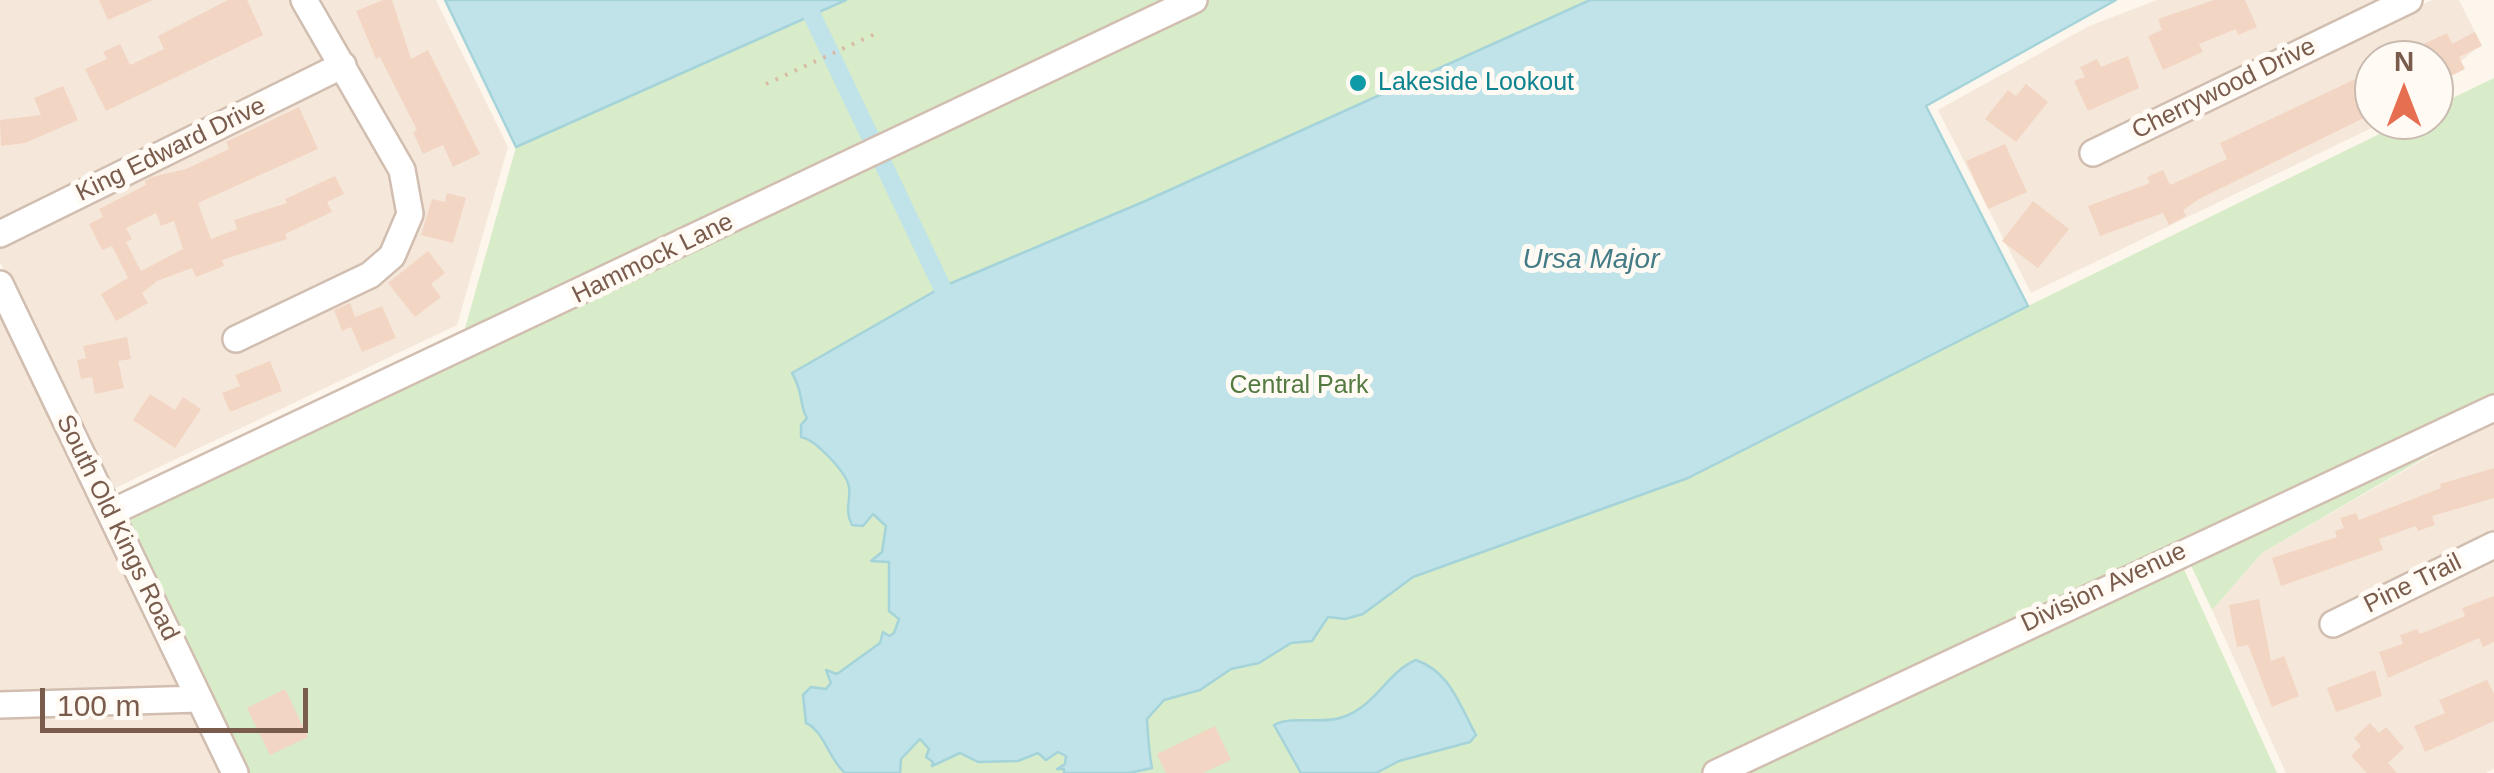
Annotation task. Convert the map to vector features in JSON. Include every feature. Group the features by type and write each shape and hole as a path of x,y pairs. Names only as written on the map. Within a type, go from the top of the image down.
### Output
{"street":[{"path":"236,339 370,275 392,256 410,214 402,170 304,0"},
{"name":"Hammock Lane","path":"110,514 1194,0"},
{"name":"Cherrywood Drive","path":"2093,153 2409,0"},
{"name":"King Edward Drive","path":"0,234 343,65"},
{"name":"South Old Kings Road","path":"0,284 235,773"},
{"name":"Division Avenue","path":"1716,773 2494,408"},
{"name":"Pine Trail","path":"2333,624 2494,545"},
{"path":"0,705 200,698"}],"path":[{"path":"766,84 877,32"}],"shaded area":[{"path":"0,0 293,0 329,61 0,223"},
{"path":"315,0 436,0 508,147 457,325 109,491 0,262 0,245 339,78 394,174 400,213 385,250 366,266 225,333 231,352 374,285 418,219"},
{"path":"2157,0 2386,0 2082,147 2088,166 2432,0 2459,0 2481,44 2454,68 2454,40 2354,40 2354,136 2031,293 1938,110 2089,26"},
{"path":"0,305 184,689 0,695"},
{"path":"2494,419 2494,534 2321,619 2329,637 2494,556 2494,769 2486,773 2286,773 2212,610 2262,553"},
{"path":"194,709 225,773 0,773 0,716"}],"green space":[{"name":"Central Park","path":"445,0 2116,0 1926,106 2028,306 2367,140 2454,140 2454,97 2494,78 2494,409 2177,554 2277,773 235,773 105,503 464,332 516,147"},
{"path":"2479,426 2262,553 2212,610 2188,559"}],"water":[{"path":"445,0 846,0 516,147"},
{"name":"Ursa Major","path":"1590,0 2116,0 1926,106 2028,306 1688,478 1413,577 1363,614 1345,619 1328,617 1312,641 1291,643 1259,663 1231,669 1200,690 1164,700 1147,719 1152,768 1129,773 1064,773 1064,769 1057,769 1065,764 1066,756 1058,752 1046,760 1038,753 1018,761 978,762 960,753 932,766 933,762 926,757 929,749 920,739 901,759 900,773 845,773 818,732 806,723 803,695 811,687 826,689 831,683 826,670 837,674 880,643 883,632 889,636 894,633 899,619 889,611 889,562 871,561 882,552 886,526 873,514 863,526 852,525 847,481 822,450 801,437 801,425 807,418 792,373 942,287 1143,202"},
{"path":"1416,660 1437,672 1452,690 1476,735 1470,742 1399,761 1376,773 1301,773 1274,725 1335,719 1354,712 1397,672"}],"building":[{"path":"99,0 153,0 108,20"},
{"path":"228,0 247,0 263,35 106,111 85,69 107,59 103,52 120,44 130,65 164,49 158,36"},
{"path":"392,0 411,59 428,50 480,154 453,167 443,145 423,154 413,132 417,130 380,57 376,59 356,11"},
{"path":"2214,0 2245,0 2257,27 2238,35 2236,29 2199,44 2203,52 2163,70 2148,36 2162,30 2158,19"},
{"path":"2475,32 2482,46 2459,57 2465,69 2454,74 2454,43"},
{"path":"2447,33 2450,40 2432,40"},
{"path":"2128,56 2139,88 2088,111 2074,81 2085,77 2080,67 2097,59 2101,67"},
{"path":"2354,80 2354,123 2199,199 2183,210 2186,216 2169,225 2163,213 2100,236 2088,206 2150,183 2147,177 2163,170 2170,185 2227,159 2220,143"},
{"path":"2026,84 2048,102 2016,142 1985,119 2008,90 2016,96"},
{"path":"63,86 78,120 25,143 1,146 0,120 41,115 34,98"},
{"path":"299,107 318,149 198,203 211,239 237,229 234,220 287,203 285,199 335,176 344,194 327,202 332,212 285,234 287,239 222,260 224,266 196,277 192,268 157,281 142,293 148,303 116,321 101,294 128,278 112,246 102,250 89,224 103,217 99,209 146,185 145,181 186,169 229,149 226,142","holes":["156,213 161,226 174,221 183,249 141,271 126,242 132,239 126,228"]},
{"path":"2005,144 2027,192 1988,209 1966,161"},
{"path":"447,193 466,198 453,243 421,235 432,199 445,202"},
{"path":"2033,201 2069,229 2038,268 2002,241"},
{"path":"428,251 445,273 431,284 441,297 415,317 388,283"},
{"path":"350,303 355,317 382,306 396,338 362,352 351,327 342,331 334,310"},
{"path":"127,337 131,359 118,361 124,388 95,394 92,377 81,379 77,360 86,358 83,346"},
{"path":"270,361 282,391 230,412 222,393 240,386 235,375"},
{"path":"150,394 175,410 183,397 201,409 175,448 133,420"},
{"path":"2494,468 2494,498 2432,516 2435,525 2418,531 2416,526 2379,539 2383,550 2281,586 2272,558 2337,537 2335,531 2344,528 2340,518 2356,513 2359,520 2441,488 2440,484"},
{"path":"2494,596 2494,642 2483,647 2479,638 2388,678 2379,652 2403,644 2400,635 2417,629 2420,634 2465,616 2462,608"},
{"path":"2259,599 2271,661 2284,656 2299,696 2272,707 2248,645 2237,647 2229,605"},
{"path":"2375,670 2382,696 2336,712 2327,688"},
{"path":"2487,680 2494,694 2494,721 2425,752 2414,726 2445,713 2439,700"},
{"path":"285,689 308,737 270,755 247,708"},
{"path":"2370,723 2379,733 2386,727 2404,748 2388,763 2397,773 2367,773 2351,756 2361,746 2354,738"},
{"path":"1215,726 1231,760 1203,773 1166,773 1157,754"}],"waterway":[{"path":"812,15 942,287"}],"place":[{"name":"Lakeside Lookout","path":"1358,83"}]}
